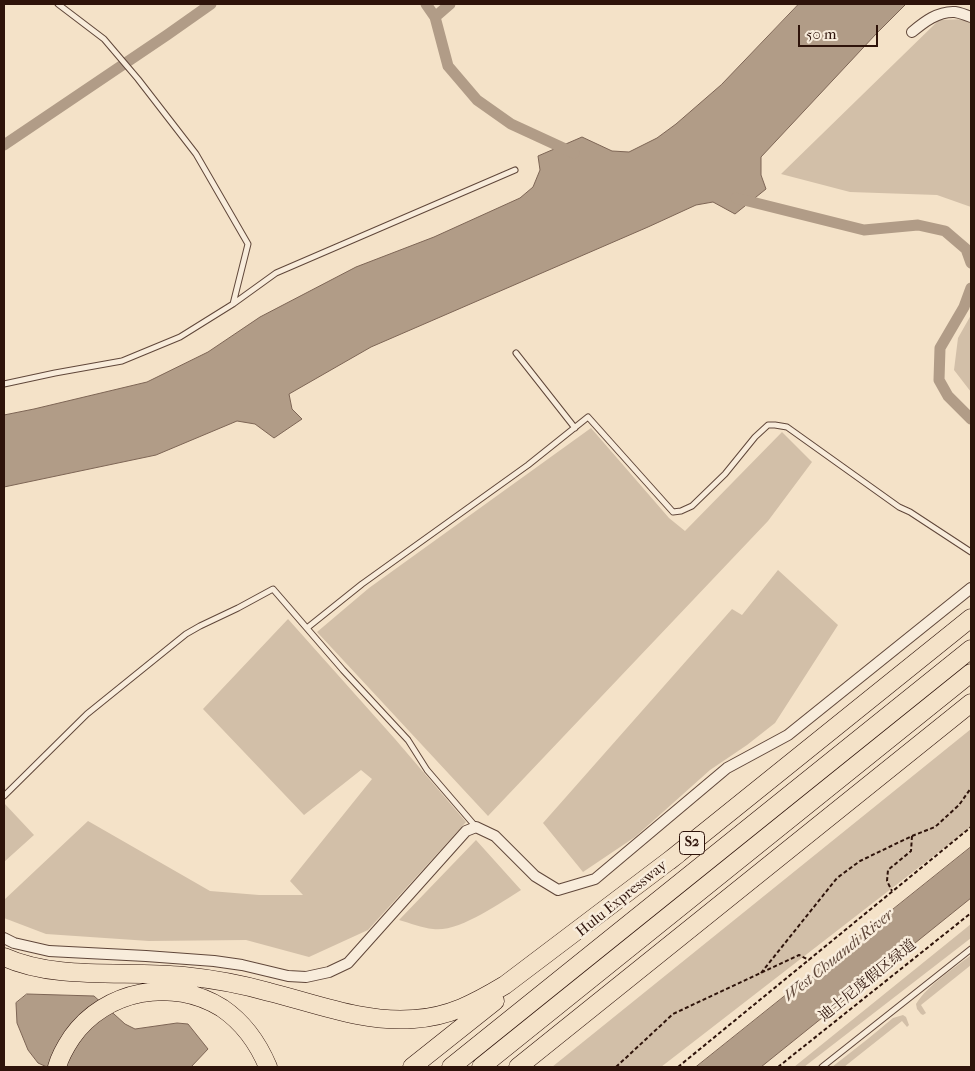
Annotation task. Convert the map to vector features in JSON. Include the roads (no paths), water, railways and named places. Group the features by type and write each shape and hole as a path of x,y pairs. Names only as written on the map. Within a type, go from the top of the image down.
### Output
{"highway":[{"name":"Hulu Expressway","path":"412,1067 971,618"},
{"name":"Hulu Expressway","path":"450,1067 971,649"},
{"path":"481,1067 971,673"},
{"path":"518,1067 971,703"},
{"path":"4,957 40,968 73,972 184,976 226,982 268,991 351,1014 386,1020 413,1020 435,1017 457,1011 505,985 678,854"},
{"path":"525,1067 618,986"},
{"path":"57,1067 65,1046 89,1017 118,999 136,993 154,991 190,994 222,1008 252,1036 262,1052 268,1067"}],"street":[{"path":"912,32 927,20 942,14 956,12 971,17"},
{"path":"4,938 14,943 50,951 214,961 242,965 288,976 306,977 329,972 348,963 466,831 476,827 495,836 535,876 558,890 595,879 727,768 788,735 971,588"}],"lane":[{"path":"58,4 110,46 196,154 248,244 233,304"},
{"path":"4,384 122,361 180,337 233,304 276,273 515,170"},
{"path":"516,353 575,428"},
{"path":"307,628 362,584 528,465 588,417 673,512 692,506 725,474 755,437 768,425 775,425 787,427 899,508 910,512 971,552"},
{"path":"4,796 87,714 186,634 273,589 342,670 408,740 427,770 476,827"},
{"path":"822,1067 971,948"}],"water":[{"path":"799,4 906,4 761,157 761,175 766,189 735,214 713,202 696,205 371,347 289,394 292,409 302,419 274,438 255,424 237,421 156,455 4,487 4,415 147,382 208,352 260,317 356,267 434,237 520,198 533,187 540,170 538,156 582,137 612,151 629,152 657,138 721,85"},
{"name":"West Chuandi River","path":"971,847 971,898 761,1067 696,1067"},
{"path":"27,994 94,996 125,1024 135,1029 177,1023 188,1024 208,1049 191,1067 47,1067 38,1063 28,1050 17,1023 16,1003"}],"waterway":[{"path":"4,145 211,4"},
{"path":"426,4 435,17 448,66 477,100 511,124 574,153"},
{"path":"435,17 450,4"},
{"path":"736,198 864,230 918,225 945,231 966,249 971,263"},
{"path":"971,288 964,307 940,348 939,380 948,396 971,419"}]}
